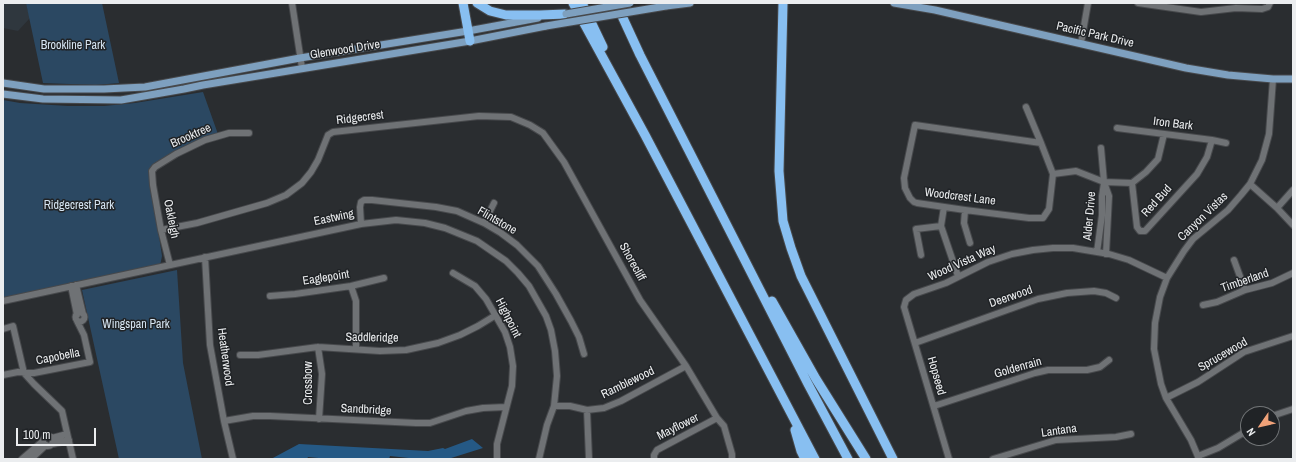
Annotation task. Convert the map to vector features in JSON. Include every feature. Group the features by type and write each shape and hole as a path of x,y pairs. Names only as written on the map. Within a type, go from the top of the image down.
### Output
{"highway":[{"path":"463,3 470,41"},
{"path":"477,3 490,11 506,15 541,16 566,14"},
{"path":"573,3 645,136 814,459"},
{"path":"582,3 645,136"},
{"path":"616,3 640,55 848,459"},
{"path":"783,3 779,171 784,221 791,248 801,276 893,459"},
{"path":"705,182 816,379 866,459"},
{"path":"791,413 801,451 805,459"}],"main road":[{"path":"566,14 630,3"},
{"name":"Glenwood Drive","path":"3,94 43,99 121,100 145,97 203,85 470,41 546,26 690,3"},
{"name":"Pacific Park Drive","path":"894,3 935,10 1186,68 1228,75 1273,79 1293,79"},
{"name":"Glenwood Drive","path":"3,83 44,89 139,88 300,58 468,31 541,16"}],"street":[{"path":"292,3 302,68"},
{"path":"1081,43 1088,3"},
{"path":"1138,3 1201,12 1236,8 1262,9 1269,5"},
{"name":"Canyon Vistas","path":"1198,457 1191,440 1166,398 1157,368 1154,336 1160,297 1167,278 1193,239 1228,210 1250,184 1262,160 1268,138 1271,120 1273,79"},
{"name":"Woodcrest Lane","path":"1026,107 1053,174 1049,209 1043,218 965,210 914,202 910,198 905,188 904,178 915,125 1040,143"},
{"name":"Ridgecrest","path":"161,230 202,222 267,203 286,195 302,183 311,172 318,160 328,135 333,132 479,116"},
{"name":"Shorecliff","path":"479,116 511,117 530,125 543,133 564,162 640,300 686,366 724,426 732,459"},
{"name":"Iron Bark","path":"1117,128 1226,143"},
{"name":"Brooktree","path":"152,177 152,171 155,167 205,140 229,133 249,133"},
{"path":"1053,174 1076,171 1104,182 1132,183 1146,172 1158,159 1164,134"},
{"name":"Red Bud","path":"1132,183 1137,227 1140,231 1145,231 1197,174 1206,157 1212,140"},
{"name":"Alder Drive","path":"1097,252 1102,215 1104,182 1101,148"},
{"name":"Oakleigh","path":"152,177 161,230 170,265"},
{"name":"Alder Drive","path":"1104,182 1109,196 1106,254"},
{"path":"1250,184 1277,208 1293,225"},
{"path":"1277,208 1293,190"},
{"name":"Flintstone","path":"361,224 360,202 364,200 436,207 457,211 484,223 501,233 538,266 571,321 579,337 584,354"},
{"path":"484,223 494,203"},
{"path":"944,207 941,226 958,276"},
{"path":"965,210 964,223 970,243"},
{"name":"Eastwing","path":"3,301 361,224 396,220 425,223 445,228 477,241 493,251 518,273 529,286 539,302 551,330 556,356 556,390 554,406 547,426 539,459"},
{"path":"921,255 916,229 941,226"},
{"name":"Wood Vista Way","path":"906,300 914,294 930,289 988,262 1012,254 1053,248 1073,248 1129,260 1167,278"},
{"name":"Heatherwood","path":"205,257 210,346 224,421 233,459"},
{"path":"1234,260 1245,290"},
{"name":"Highpoint","path":"453,273 475,286 486,299 505,332 510,347 513,366 512,386 498,444 497,459"},
{"name":"Timberland","path":"1203,305 1217,302 1245,290 1272,283 1293,273"},
{"name":"Eaglepoint","path":"270,296 351,286 384,278"},
{"name":"Capobella","path":"3,375 18,372 34,372 90,362 74,285"},
{"path":"351,286 356,302 356,349"},
{"name":"Deerwood","path":"915,343 1038,299 1067,293 1094,291 1106,293 1116,298"},
{"name":"Hopseed","path":"906,300 904,306 949,459"},
{"name":"Saddleridge","path":"240,355 258,356 318,347 380,351 406,350 460,335 496,315"},
{"name":"Capobella","path":"3,329 13,326 24,373 62,411 73,459"},
{"name":"Sprucewood","path":"1166,398 1198,382 1244,352 1293,336"},
{"name":"Crossbow","path":"318,347 322,374 319,419"},
{"name":"Goldenrain","path":"934,406 1035,373 1048,370 1087,370 1100,367 1110,360"},
{"name":"Ramblewood","path":"554,406 570,406 587,410 604,408 621,401 686,366"},
{"name":"Sandbridge","path":"224,421 253,416 430,423 466,411 483,408 506,407"},
{"path":"1280,413 1293,408"},
{"path":"587,410 589,459"},
{"name":"Mayflower","path":"654,459 654,455 657,450 718,418"},
{"name":"Lantana","path":"993,459 1056,440 1116,437 1131,434"},
{"path":"1198,457 1218,448 1240,435"},
{"path":"31,459 44,443 46,436 52,441"},
{"path":"44,443 50,446 52,441 68,437"},
{"path":"22,459 44,443"}],"shaded area":[{"path":"3,3 26,3 30,18 18,31 3,28"},
{"path":"472,439 483,448 448,459 418,459 390,456 389,459 329,459 308,457 307,459 271,459 299,444 428,451 443,448 445,449"}],"green space":[{"name":"Brookline Park","path":"26,3 102,3 119,83 96,85 43,83"},
{"name":"Ridgecrest Park","path":"203,92 219,137 181,153 150,174 149,180 152,187 158,216 158,229 162,256 160,266 3,300 3,100 20,103 68,106 104,106 135,103"},
{"name":"Wingspan Park","path":"177,270 183,363 202,459 119,459 82,290"}]}
